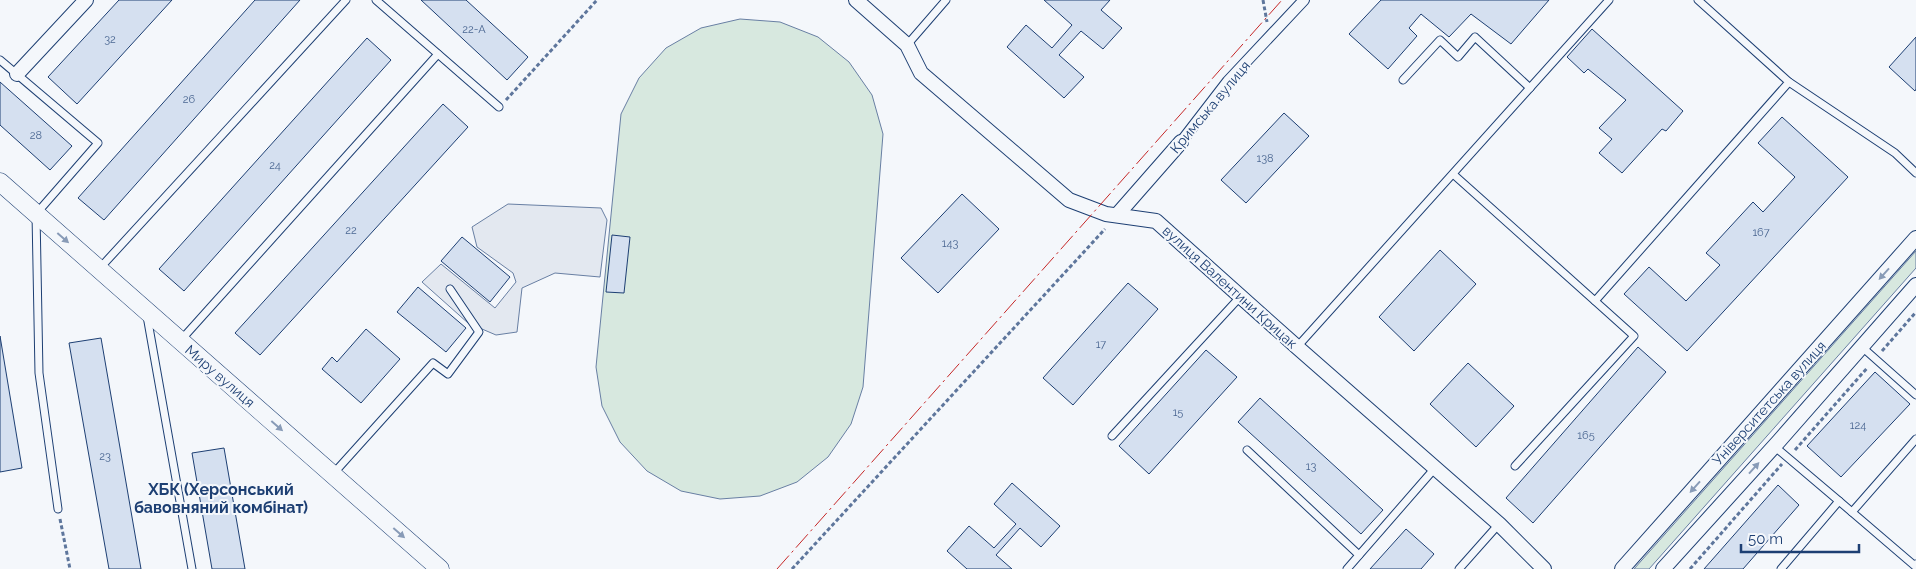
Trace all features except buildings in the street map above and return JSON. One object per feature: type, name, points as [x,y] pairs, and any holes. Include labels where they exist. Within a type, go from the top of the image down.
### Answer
[{"type":"street","points":[[17,74],[86,0]]},
{"type":"street","name":"вулиця Валентини Крицак","points":[[856,0],[907,44],[921,73],[1069,200],[1106,214],[1156,221],[1499,524],[1544,569]]},
{"type":"street","name":"Кримська вулиця","points":[[1118,215],[1180,142],[1228,81],[1304,0]]},
{"type":"street","name":"Миру вулиця","points":[[0,182],[440,569]]},
{"type":"street","name":"Університетська вулиця","points":[[1622,569],[1916,238]]},
{"type":"street","points":[[1663,569],[1916,285]]},
{"type":"lane","points":[[99,269],[346,0]]},
{"type":"lane","points":[[376,0],[499,107]]},
{"type":"lane","points":[[907,44],[946,0]]},
{"type":"lane","points":[[1698,0],[1789,82],[1895,153],[1916,173]]},
{"type":"lane","points":[[1297,347],[1606,1]]},
{"type":"lane","points":[[1403,80],[1440,40],[1458,57],[1475,38],[1530,88]]},
{"type":"lane","points":[[180,340],[438,54]]},
{"type":"lane","points":[[0,60],[98,143],[36,214],[38,373],[58,509]]},
{"type":"lane","points":[[1595,301],[1789,82]]},
{"type":"lane","points":[[1453,174],[1634,336],[1515,466]]},
{"type":"lane","points":[[332,474],[433,363],[448,374],[479,332],[450,289]]},
{"type":"lane","points":[[1112,436],[1240,297]]},
{"type":"lane","points":[[146,311],[192,569]]},
{"type":"lane","points":[[1862,347],[1916,395]]},
{"type":"lane","points":[[1852,512],[1916,439]]},
{"type":"lane","points":[[1774,446],[1915,566],[1916,564]]},
{"type":"lane","points":[[1247,450],[1360,555]]},
{"type":"lane","points":[[1347,569],[1436,468]]},
{"type":"lane","points":[[1781,569],[1839,501]]},
{"type":"lane","points":[[1459,569],[1499,524]]},
{"type":"path","points":[[499,107],[597,0]]},
{"type":"path","points":[[1263,0],[1269,38]]},
{"type":"path","points":[[792,569],[1118,215]]},
{"type":"path","points":[[1690,569],[1916,312]]},
{"type":"path","points":[[58,509],[70,569]]},
{"type":"shaded area","points":[[740,19],[780,22],[818,37],[849,62],[872,95],[883,134],[863,387],[851,424],[828,457],[797,482],[760,496],[720,499],[681,491],[647,471],[620,442],[602,406],[596,367],[621,114],[639,78],[666,48],[701,28]]},
{"type":"shaded area","points":[[508,204],[601,208],[607,220],[600,277],[555,273],[522,288],[517,332],[496,335],[468,323],[422,282],[441,264],[495,308],[516,282],[513,273],[477,247],[472,227]]},
{"type":"shaded area","points":[[1916,251],[1916,268],[1649,569],[1634,569]]},
{"type":"power","points":[[777,569],[1282,0]]},
{"type":"district","name":"ХБК (Херсонський бавовняний комбінат)","points":[[221,498]]}]
